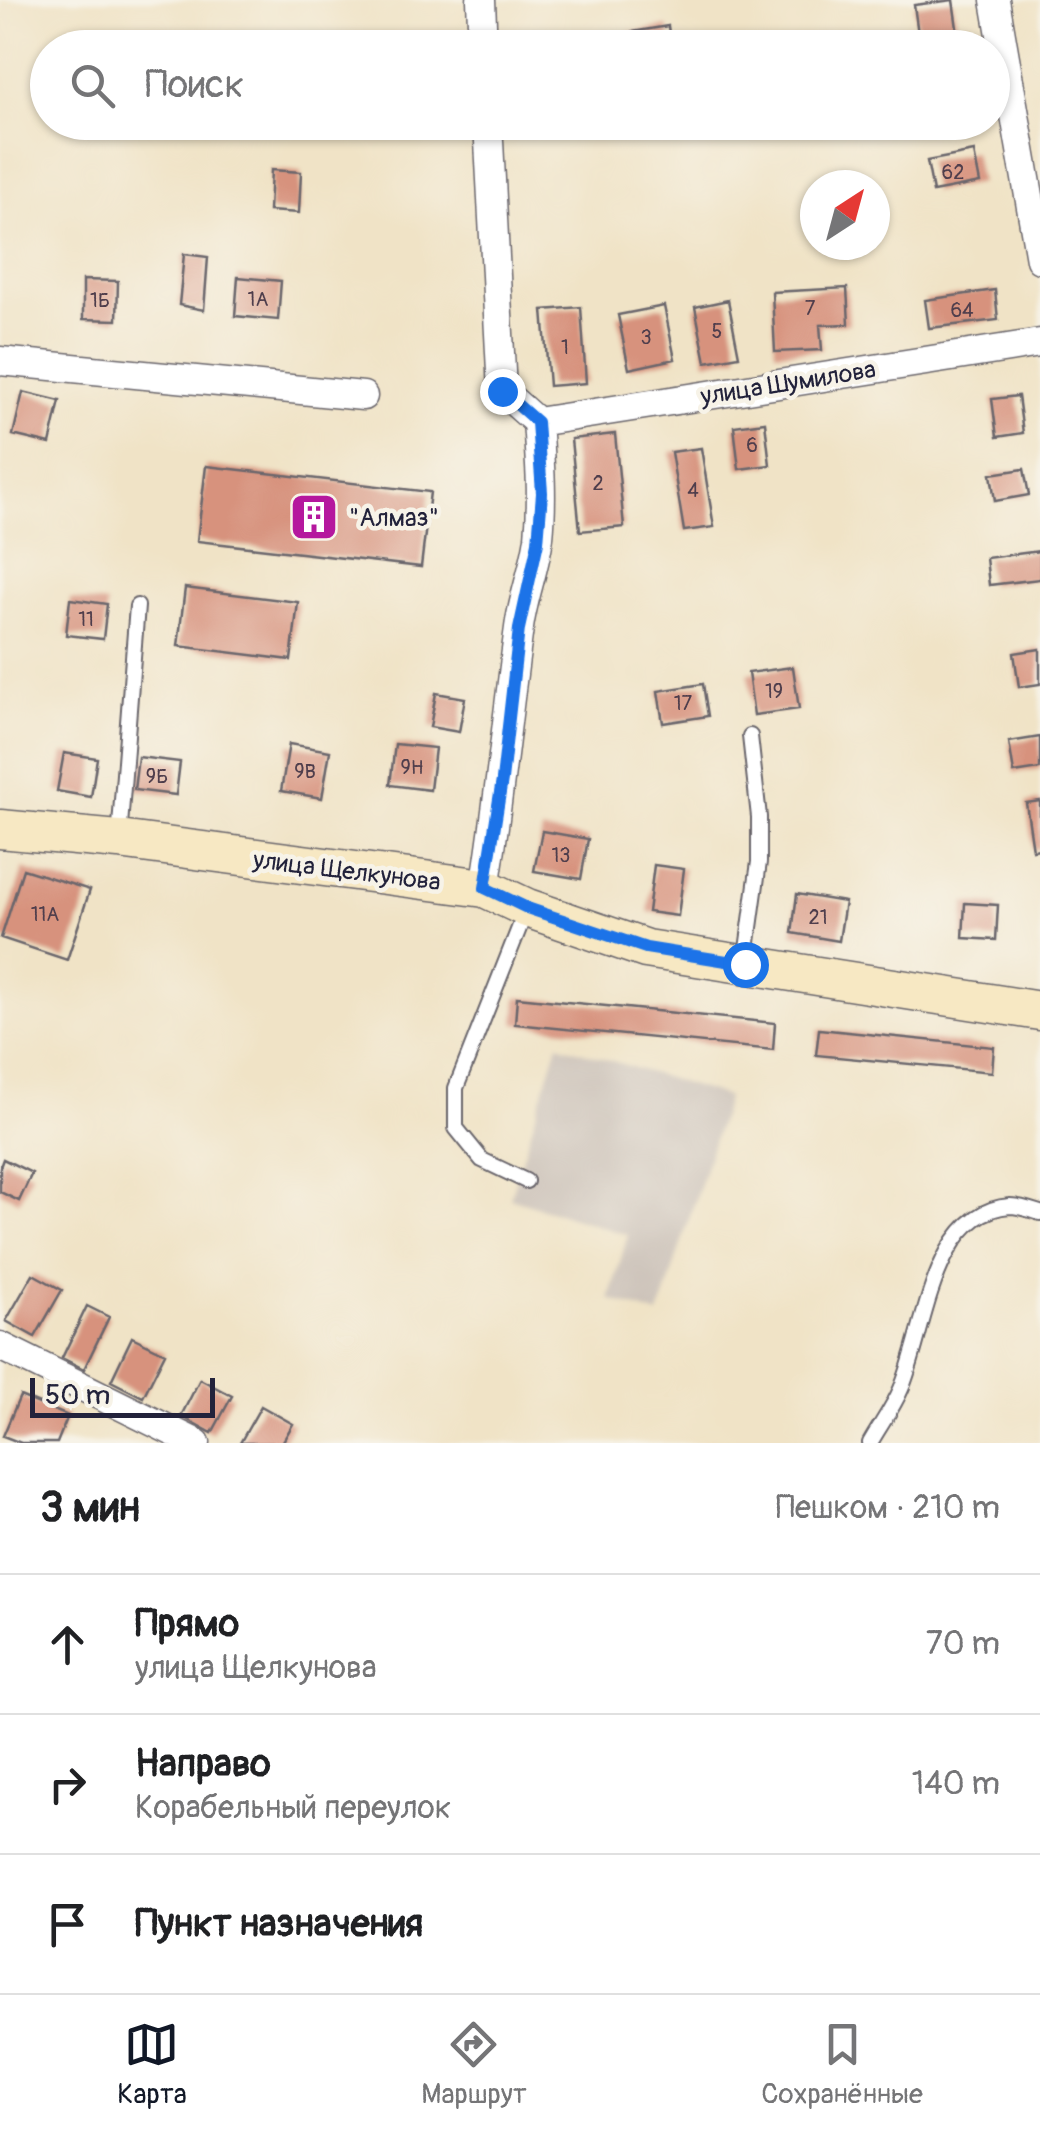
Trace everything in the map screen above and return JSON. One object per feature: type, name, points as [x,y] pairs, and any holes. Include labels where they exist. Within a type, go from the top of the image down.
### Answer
[{"type":"main road","name":"улица Щелкунова","points":[[0,829],[119,840],[485,888],[527,908],[646,948],[1040,1011]]},
{"type":"street","points":[[481,0],[483,30]]},
{"type":"street","points":[[995,0],[1000,30]]},
{"type":"street","points":[[1010,87],[1040,260]]},
{"type":"street","points":[[485,888],[519,629],[538,542],[542,493],[537,422],[502,391],[489,140]]},
{"type":"street","name":"улица Шумилова","points":[[537,422],[1040,343]]},
{"type":"street","points":[[0,361],[363,396]]},
{"type":"street","points":[[0,1346],[196,1443]]},
{"type":"lane","points":[[119,840],[138,606]]},
{"type":"lane","points":[[745,964],[759,862],[759,817],[750,736]]},
{"type":"lane","points":[[526,1181],[482,1160],[456,1128],[456,1088],[527,908]]},
{"type":"lane","points":[[870,1443],[902,1388],[924,1310],[950,1245],[967,1225],[992,1211],[1012,1206],[1040,1213]]},
{"type":"shaded area","points":[[558,1044],[727,1097],[659,1315],[609,1299],[628,1235],[510,1198]]},
{"type":"building","points":[[953,0],[957,30],[917,30],[914,5]]},
{"type":"building","points":[[974,152],[980,183],[933,192],[927,161]]},
{"type":"building","points":[[271,170],[301,172],[299,213],[269,211]]},
{"type":"building","points":[[184,254],[208,257],[204,310],[179,305]]},
{"type":"building","points":[[238,277],[281,281],[278,320],[235,316]]},
{"type":"building","points":[[83,280],[118,281],[117,320],[83,319]]},
{"type":"building","points":[[847,288],[849,324],[820,325],[822,350],[775,352],[772,292]]},
{"type":"building","points":[[995,290],[998,320],[929,328],[925,300]]},
{"type":"building","points":[[728,300],[739,356],[706,362],[695,307]]},
{"type":"building","points":[[664,306],[675,359],[629,369],[618,315]]},
{"type":"building","points":[[581,307],[586,383],[549,386],[543,310]]},
{"type":"building","points":[[23,392],[60,401],[50,444],[13,435]]},
{"type":"building","points":[[1018,396],[1023,433],[997,437],[992,399]]},
{"type":"building","points":[[765,422],[770,465],[739,469],[734,426]]},
{"type":"building","points":[[615,434],[624,527],[580,531],[571,439]]},
{"type":"building","points":[[701,448],[714,527],[684,531],[671,452]]},
{"type":"building","name":"\"Алмаз\"","points":[[206,466],[430,492],[421,567],[197,541]]},
{"type":"building","points":[[1024,469],[1029,495],[995,501],[991,474]]},
{"type":"building","points":[[1040,551],[1040,579],[989,585],[986,558]]},
{"type":"building","points":[[185,588],[298,602],[291,660],[178,646]]},
{"type":"building","points":[[70,599],[107,604],[103,639],[66,635]]},
{"type":"building","points":[[1040,649],[1040,684],[1019,687],[1014,653]]},
{"type":"building","points":[[793,667],[799,709],[754,715],[748,673]]},
{"type":"building","points":[[703,684],[708,716],[663,723],[658,691]]},
{"type":"building","points":[[436,693],[465,698],[459,732],[430,727]]},
{"type":"building","points":[[1040,737],[1040,769],[1014,773],[1009,742]]},
{"type":"building","points":[[289,744],[330,751],[322,798],[281,791]]},
{"type":"building","points":[[395,744],[435,748],[430,790],[390,785]]},
{"type":"building","points":[[64,753],[97,758],[91,797],[57,791]]},
{"type":"building","points":[[138,757],[180,762],[176,795],[134,790]]},
{"type":"building","points":[[1040,801],[1040,849],[1033,850],[1026,803]]},
{"type":"building","points":[[542,831],[588,839],[581,879],[534,871]]},
{"type":"building","points":[[654,865],[684,869],[678,916],[648,912]]},
{"type":"building","points":[[23,869],[90,890],[67,960],[1,938]]},
{"type":"building","points":[[797,894],[845,902],[839,941],[792,933]]},
{"type":"building","points":[[965,903],[998,905],[996,940],[963,938]]},
{"type":"building","points":[[517,997],[775,1023],[773,1050],[515,1024]]},
{"type":"building","points":[[819,1029],[994,1047],[992,1072],[816,1055]]},
{"type":"building","points":[[3,1159],[32,1173],[19,1201],[0,1192]]},
{"type":"building","points":[[33,1274],[62,1290],[35,1337],[6,1321]]},
{"type":"building","points":[[87,1306],[109,1317],[84,1369],[62,1358]]},
{"type":"building","points":[[132,1337],[165,1353],[143,1397],[111,1381]]},
{"type":"building","points":[[200,1379],[232,1396],[212,1433],[181,1416]]},
{"type":"building","points":[[20,1396],[68,1416],[57,1443],[21,1443],[3,1436]]},
{"type":"building","points":[[261,1406],[293,1424],[282,1443],[240,1443]]},
{"type":"place","name":"\"Алмаз\"","points":[[314,517]]},
{"type":"route","points":[[502,391],[537,422],[542,493],[538,542],[519,629],[485,888],[527,908],[646,948],[745,964]]}]
